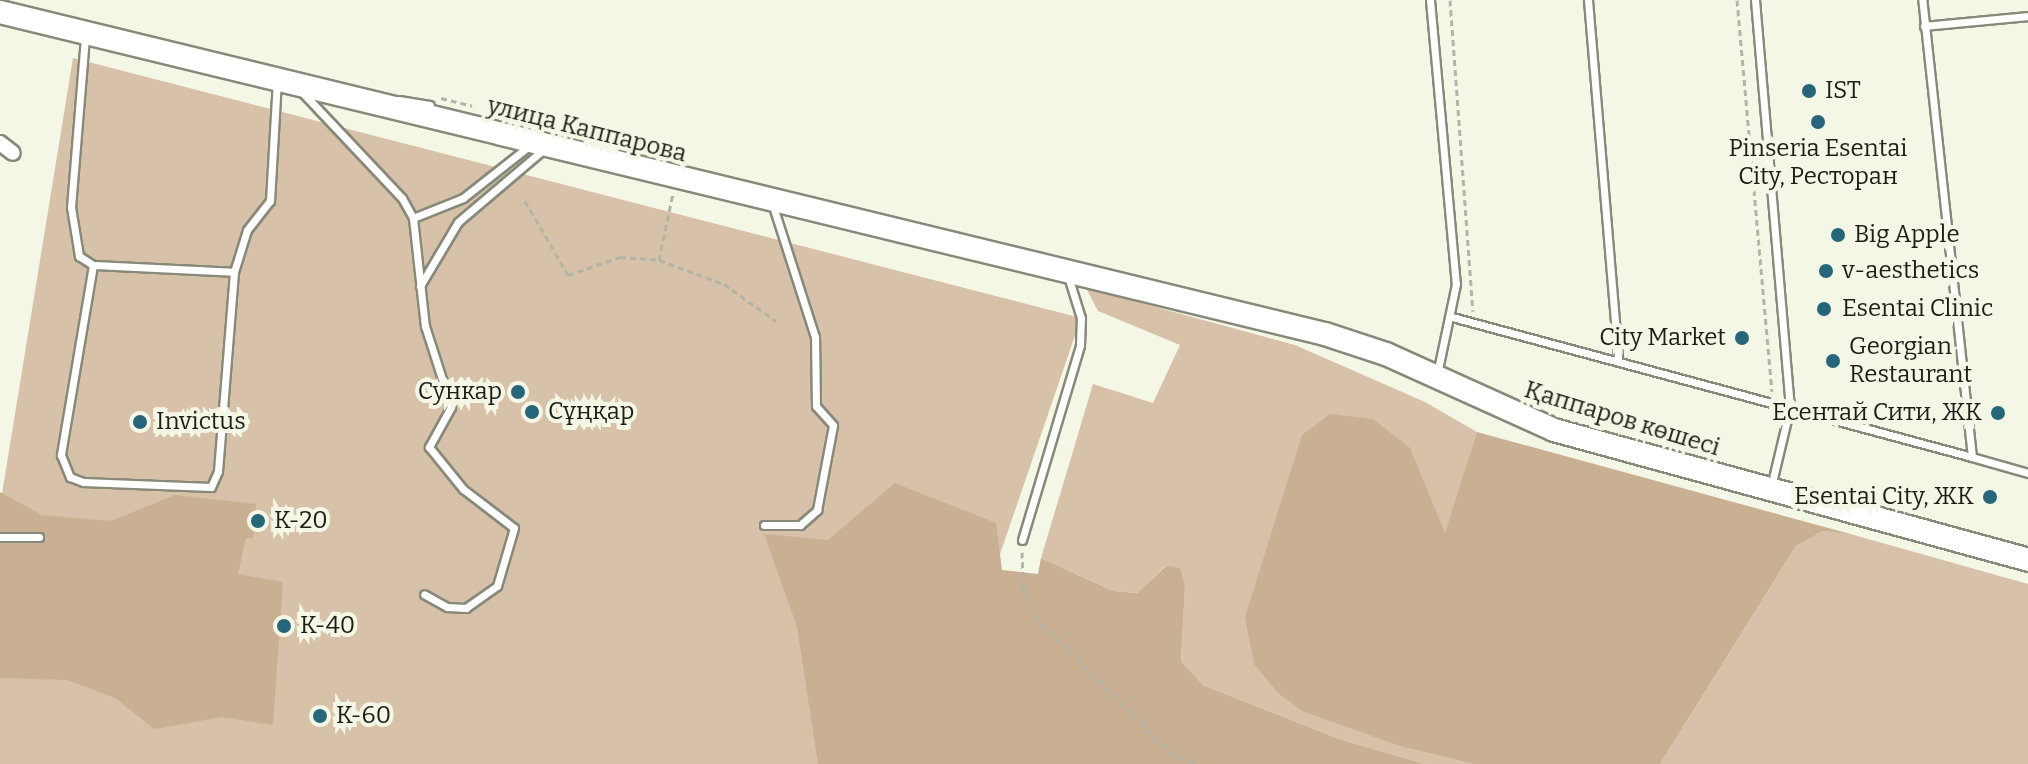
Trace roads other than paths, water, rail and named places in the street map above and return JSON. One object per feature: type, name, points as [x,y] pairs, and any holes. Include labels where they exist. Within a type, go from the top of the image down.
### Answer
[{"type":"street","name":"улица Каппарова","points":[[0,12],[538,146],[1162,293]]},
{"type":"street","points":[[0,143],[13,153]]},
{"type":"street","name":"Қаппаров көшесі","points":[[1162,293],[1325,334],[1554,430],[2028,560]]},
{"type":"lane","points":[[1430,0],[1456,284],[1452,317],[1436,378]]},
{"type":"lane","points":[[1588,0],[1618,361]]},
{"type":"lane","points":[[1755,0],[1790,407],[1771,489]]},
{"type":"lane","points":[[1922,0],[1972,457]]},
{"type":"lane","points":[[1924,26],[2028,16]]},
{"type":"lane","points":[[85,34],[71,207],[79,256],[93,265],[234,272]]},
{"type":"lane","points":[[93,265],[61,455],[70,477],[83,482],[191,489],[211,487],[218,471],[234,272],[247,230],[270,201],[288,82]]},
{"type":"lane","points":[[288,82],[402,198],[413,218],[419,288],[432,355],[451,407],[429,447],[463,489],[514,528],[497,586],[466,608],[447,607],[424,594]]},
{"type":"lane","points":[[413,218],[463,198],[538,146]]},
{"type":"lane","points":[[419,288],[458,222],[538,146]]},
{"type":"lane","points":[[764,525],[800,525],[817,510],[833,425],[816,406],[815,337],[771,201]]},
{"type":"lane","points":[[1022,540],[1080,345],[1081,318],[1067,273]]},
{"type":"lane","points":[[1452,317],[2028,473]]},
{"type":"lane","points":[[0,537],[39,537]]},
{"type":"place","name":"IST","points":[[1809,91]]},
{"type":"place","name":"Pinseria Esentai City, Ресторан","points":[[1818,122]]},
{"type":"place","name":"Big Apple","points":[[1838,235]]},
{"type":"place","name":"v-aesthetics","points":[[1826,271]]},
{"type":"place","name":"Esentai Clinic","points":[[1824,309]]},
{"type":"place","name":"City Market","points":[[1742,338]]},
{"type":"place","name":"Georgian Restaurant","points":[[1833,361]]},
{"type":"place","name":"Сункар","points":[[518,392]]},
{"type":"place","name":"Сұңқар","points":[[532,412]]},
{"type":"place","name":"Есентай Сити, ЖК","points":[[1998,413]]},
{"type":"place","name":"Invictus","points":[[140,422]]},
{"type":"place","name":"Esentai City, ЖК","points":[[1990,497]]},
{"type":"place","name":"K-20","points":[[258,521]]},
{"type":"place","name":"K-40","points":[[284,626]]},
{"type":"place","name":"K-60","points":[[320,716]]}]
